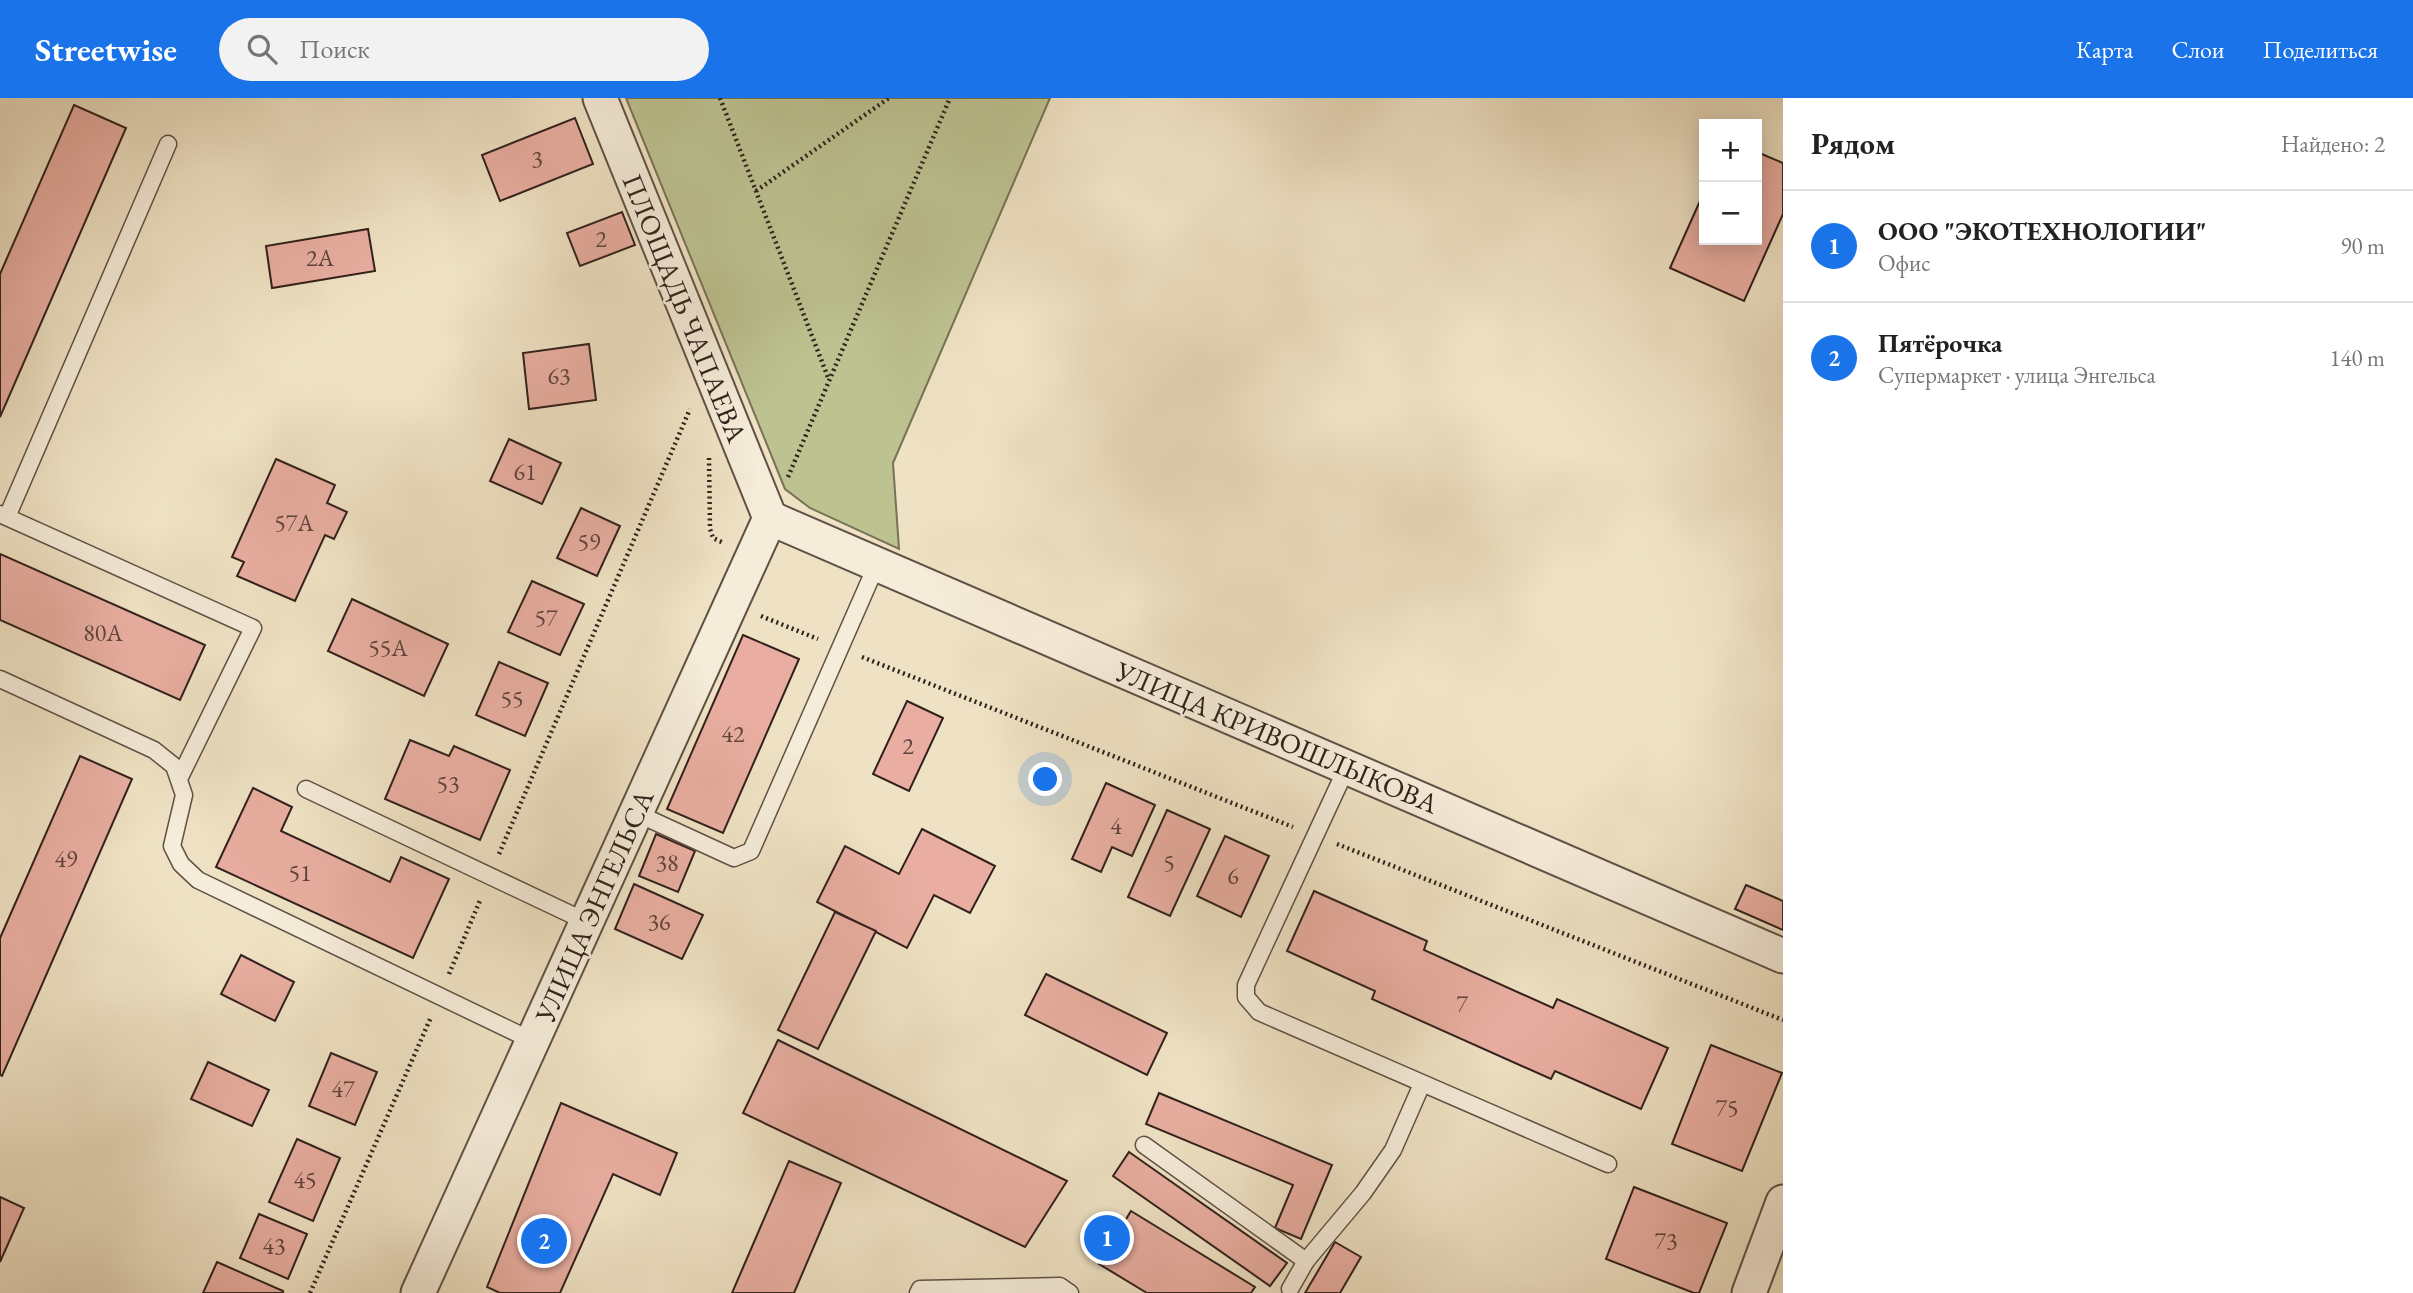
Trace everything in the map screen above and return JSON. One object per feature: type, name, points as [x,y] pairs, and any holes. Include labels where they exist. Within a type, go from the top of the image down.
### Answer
[{"type":"street","name":"ПЛОЩАДЬ ЧАПАЕВА","points":[[600,98],[771,518]]},
{"type":"street","name":"УЛИЦА КРИВОШЛЫКОВА","points":[[771,518],[1783,956]]},
{"type":"street","name":"УЛИЦА ЭНГЕЛЬСА","points":[[419,1292],[771,518]]},
{"type":"street","points":[[1749,1293],[1783,1202]]},
{"type":"lane","points":[[168,144],[4,516],[253,628],[179,779]]},
{"type":"lane","points":[[636,813],[734,858],[751,851],[877,564]]},
{"type":"lane","points":[[0,679],[154,750],[174,766],[184,795],[172,846],[181,864],[198,880],[533,1041]]},
{"type":"lane","points":[[1346,767],[1246,985],[1247,998],[1259,1012],[1608,1164]]},
{"type":"lane","points":[[306,789],[587,922]]},
{"type":"lane","points":[[1290,1289],[1306,1261],[1363,1193],[1393,1150],[1422,1084]]},
{"type":"lane","points":[[1144,1145],[1306,1261]]},
{"type":"lane","points":[[918,1293],[920,1289],[1060,1286],[1070,1293]]},
{"type":"path","points":[[720,98],[829,380]]},
{"type":"path","points":[[756,191],[889,98]]},
{"type":"path","points":[[771,518],[950,98]]},
{"type":"path","points":[[310,1293],[695,398]]},
{"type":"path","points":[[756,613],[1783,1020]]},
{"type":"green space","points":[[626,98],[1050,98],[893,463],[899,549],[810,508],[785,489]]},
{"type":"building","points":[[74,105],[126,128],[0,417],[0,274]]},
{"type":"building","points":[[575,118],[593,164],[500,201],[482,155]]},
{"type":"building","points":[[1762,154],[1783,163],[1783,214],[1744,301],[1670,268],[1699,203],[1699,245],[1762,245]]},
{"type":"building","points":[[622,212],[635,245],[580,266],[567,233]]},
{"type":"building","points":[[368,229],[375,271],[272,288],[266,246]]},
{"type":"building","points":[[589,344],[596,400],[529,409],[523,353]]},
{"type":"building","points":[[509,439],[561,463],[542,504],[490,481]]},
{"type":"building","points":[[276,459],[335,485],[327,503],[347,512],[334,539],[325,535],[295,601],[237,576],[244,562],[232,557]]},
{"type":"building","points":[[581,508],[620,526],[597,576],[557,558]]},
{"type":"building","points":[[0,554],[205,645],[180,700],[0,620]]},
{"type":"building","points":[[532,581],[584,604],[560,655],[508,632]]},
{"type":"building","points":[[352,599],[448,644],[424,696],[328,651]]},
{"type":"building","points":[[743,635],[799,659],[723,833],[667,809]]},
{"type":"building","points":[[499,662],[548,683],[525,736],[476,715]]},
{"type":"building","points":[[907,701],[943,718],[909,791],[873,774]]},
{"type":"building","points":[[410,740],[449,756],[454,746],[510,770],[480,840],[385,799]]},
{"type":"building","points":[[80,756],[132,779],[2,1076],[0,938]]},
{"type":"building","points":[[1106,783],[1155,805],[1132,856],[1112,847],[1101,872],[1072,859]]},
{"type":"building","points":[[253,788],[292,807],[281,831],[390,882],[401,857],[449,879],[413,958],[216,867]]},
{"type":"building","points":[[1167,810],[1210,829],[1170,916],[1128,897]]},
{"type":"building","points":[[922,829],[995,866],[970,913],[934,895],[907,948],[817,902],[845,846],[899,874]]},
{"type":"building","points":[[656,834],[695,851],[678,892],[639,876]]},
{"type":"building","points":[[1225,836],[1269,856],[1241,917],[1197,896]]},
{"type":"building","points":[[634,884],[703,915],[682,959],[615,929]]},
{"type":"building","points":[[1746,885],[1783,901],[1783,930],[1735,909]]},
{"type":"building","points":[[1314,891],[1427,941],[1424,950],[1553,1008],[1557,999],[1668,1048],[1641,1109],[1555,1071],[1551,1079],[1372,999],[1375,991],[1287,951]]},
{"type":"building","points":[[835,912],[876,931],[818,1049],[778,1030]]},
{"type":"building","points":[[241,955],[294,982],[275,1021],[221,994]]},
{"type":"building","points":[[1046,974],[1167,1033],[1147,1075],[1025,1015]]},
{"type":"building","points":[[778,1040],[1067,1181],[1025,1247],[743,1113]]},
{"type":"building","points":[[1711,1045],[1782,1073],[1742,1171],[1672,1144]]},
{"type":"building","points":[[331,1053],[377,1072],[355,1125],[309,1106]]},
{"type":"building","points":[[208,1062],[269,1090],[252,1126],[191,1099]]},
{"type":"building","points":[[1159,1093],[1332,1165],[1301,1239],[1275,1228],[1293,1185],[1146,1124]]},
{"type":"building","points":[[561,1103],[677,1153],[660,1195],[613,1174],[560,1293],[500,1293],[487,1287]]},
{"type":"building","points":[[297,1139],[340,1158],[313,1221],[269,1202]]},
{"type":"building","points":[[1129,1152],[1287,1263],[1270,1286],[1113,1176]]},
{"type":"building","points":[[789,1161],[841,1183],[794,1293],[732,1293]]},
{"type":"building","points":[[1634,1187],[1727,1223],[1699,1293],[1606,1259]]},
{"type":"building","points":[[0,1197],[24,1208],[0,1262]]},
{"type":"building","points":[[1131,1211],[1255,1287],[1251,1293],[1147,1293],[1099,1264]]},
{"type":"building","points":[[259,1214],[307,1234],[288,1279],[240,1258]]},
{"type":"building","points":[[1335,1242],[1361,1257],[1340,1293],[1305,1293]]},
{"type":"building","points":[[217,1262],[283,1291],[283,1293],[203,1293]]},
{"type":"place","name":"ООО \"ЭКОТЕХНОЛОГИИ\"","points":[[1107,1238]]},
{"type":"place","name":"Пятёрочка","points":[[544,1241]]}]
